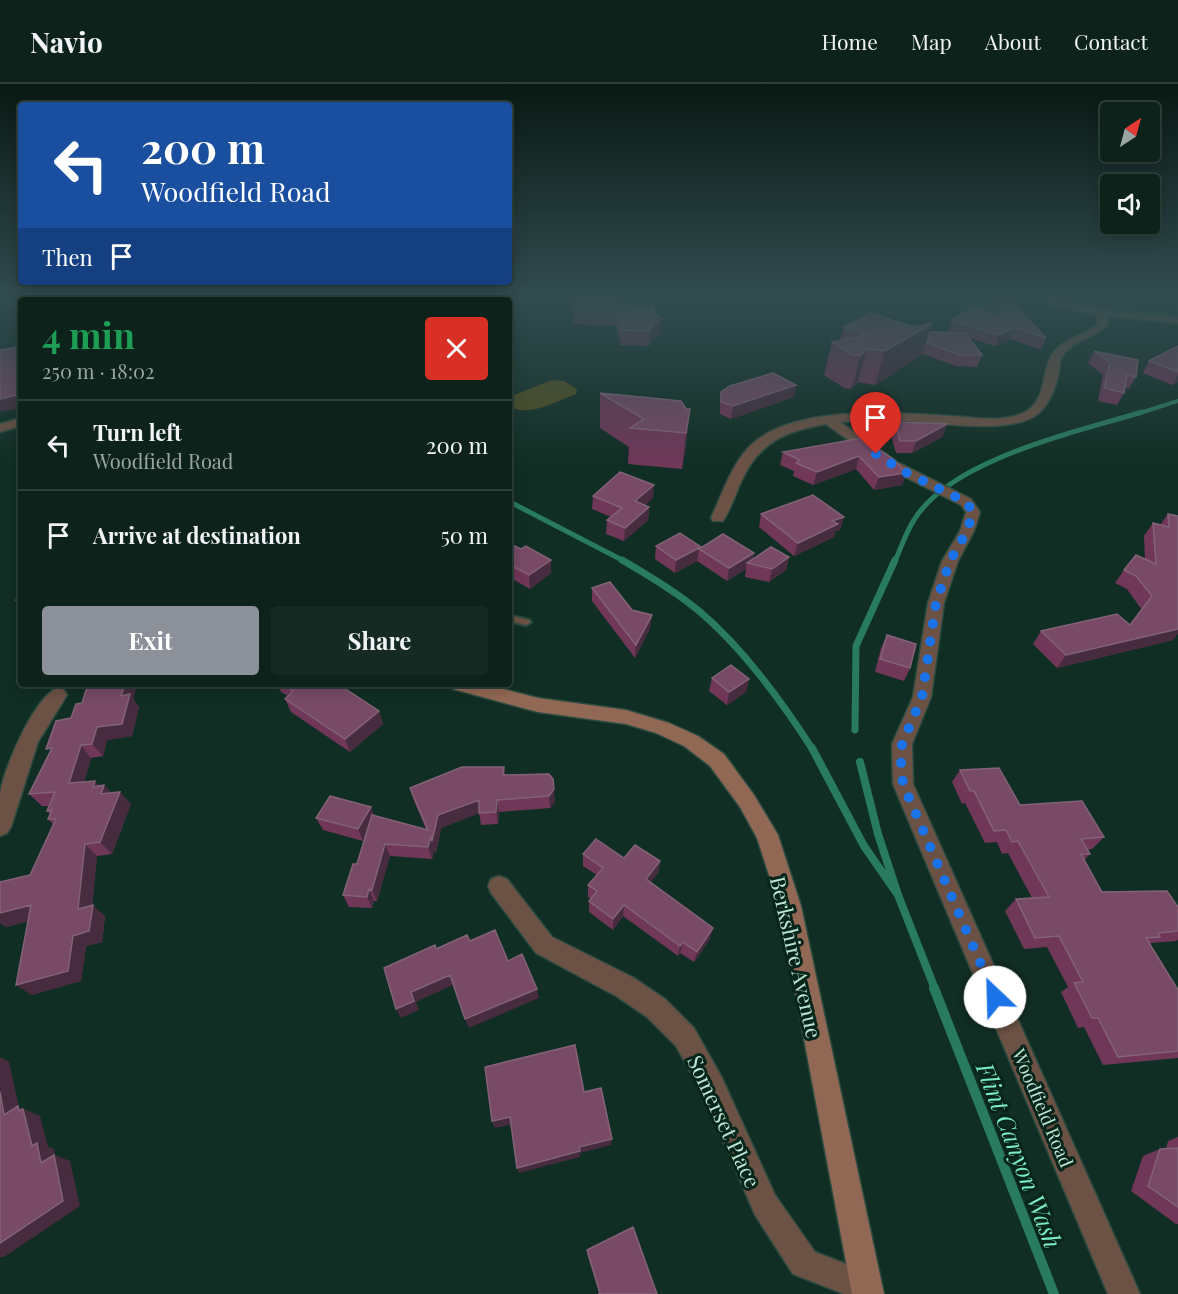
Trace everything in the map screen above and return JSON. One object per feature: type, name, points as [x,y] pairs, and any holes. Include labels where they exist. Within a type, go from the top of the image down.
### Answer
[{"type":"street","points":[[718,518],[746,460],[754,449],[790,427],[826,418],[862,417],[1012,421],[1031,414],[1040,407],[1058,353]]},
{"type":"street","name":"Woodfield Road","points":[[826,418],[892,465],[966,502],[973,512],[973,517],[950,561],[936,603],[922,697],[902,744],[903,784],[1124,1294]]},
{"type":"street","points":[[0,428],[18,423]]},
{"type":"street","name":"Berkshire Avenue","points":[[470,687],[538,705],[626,717],[662,728],[691,741],[717,760],[747,801],[767,835],[790,906],[867,1290]]},
{"type":"street","points":[[0,827],[25,745],[40,716],[58,695]]},
{"type":"street","name":"Somerset Place","points":[[499,886],[544,945],[625,987],[656,1008],[685,1037],[713,1088],[765,1205],[804,1263],[867,1290]]},
{"type":"lane","points":[[512,619],[526,622]]},
{"type":"shaded area","points":[[552,380],[564,381],[577,389],[576,394],[551,404],[525,410],[512,407],[512,396]]},
{"type":"building","points":[[0,353],[18,353],[18,395],[0,399]]},
{"type":"building","points":[[956,353],[982,355],[960,355]]},
{"type":"building","points":[[1097,353],[1138,360],[1136,377],[1127,375],[1124,393],[1104,388],[1110,363]]},
{"type":"building","points":[[1164,353],[1178,353],[1178,372],[1149,361]]},
{"type":"building","points":[[773,373],[796,385],[733,406],[721,402],[721,392],[730,386]]},
{"type":"building","points":[[600,393],[681,401],[686,409],[690,409],[686,433],[630,428],[644,419]]},
{"type":"building","points":[[895,422],[947,424],[916,441],[900,441]]},
{"type":"building","points":[[862,438],[893,459],[906,473],[879,477],[859,456],[817,472],[796,463],[800,460],[783,452]]},
{"type":"building","points":[[620,472],[654,485],[635,501],[649,507],[625,528],[607,520],[622,508],[593,496]]},
{"type":"building","points":[[813,495],[844,517],[832,521],[838,524],[798,543],[761,514]]},
{"type":"building","points":[[1168,514],[1178,516],[1178,629],[1066,655],[1041,631],[1117,614],[1130,625],[1152,596],[1136,576],[1124,570],[1136,555],[1156,564],[1153,523],[1169,527]]},
{"type":"building","points":[[680,533],[701,547],[676,560],[656,546]]},
{"type":"building","points":[[723,534],[754,553],[729,568],[699,549]]},
{"type":"building","points":[[512,545],[521,549],[526,546],[551,560],[529,575],[512,566]]},
{"type":"building","points":[[771,547],[789,557],[772,569],[747,563]]},
{"type":"building","points":[[610,582],[632,610],[652,615],[636,645],[592,588]]},
{"type":"building","points":[[887,635],[916,644],[910,668],[880,659]]},
{"type":"building","points":[[731,665],[749,679],[729,692],[712,678]]},
{"type":"building","points":[[87,687],[124,687],[121,696],[130,694],[122,724],[97,727],[92,744],[81,745],[69,783],[95,781],[93,787],[104,785],[101,794],[120,792],[100,842],[85,844],[78,909],[93,905],[89,931],[73,936],[68,971],[16,985],[31,905],[0,913],[0,882],[30,875],[56,819],[48,819],[52,810],[47,811],[55,792],[29,794],[52,748],[46,749],[56,721],[71,718],[76,704],[82,703]]},
{"type":"building","points":[[287,687],[343,687],[379,711],[345,739],[285,699],[293,691]]},
{"type":"building","points":[[462,767],[504,767],[503,775],[549,774],[553,779],[554,789],[549,796],[497,800],[496,812],[479,813],[479,800],[438,815],[432,841],[431,837],[428,847],[385,844],[372,890],[369,889],[367,897],[343,895],[353,864],[357,864],[372,815],[428,830],[410,788]]},
{"type":"building","points":[[999,768],[1020,805],[1082,801],[1104,837],[1081,839],[1090,854],[1081,854],[1102,892],[1167,891],[1178,907],[1178,931],[1158,933],[1160,937],[1146,938],[1178,990],[1178,1051],[1118,1057],[1098,1018],[1092,1018],[1074,983],[1083,982],[1059,936],[1035,938],[1016,899],[1049,897],[1018,841],[1012,842],[1006,830],[994,831],[974,791],[970,791],[960,770]]},
{"type":"building","points":[[330,796],[371,807],[358,829],[316,818]]},
{"type":"building","points":[[596,839],[624,858],[635,845],[660,861],[646,879],[713,928],[697,952],[683,942],[680,946],[624,905],[613,919],[589,901],[597,891],[588,885],[603,868],[583,854]]},
{"type":"building","points":[[495,930],[508,961],[522,954],[537,989],[465,1019],[450,975],[411,992],[414,1001],[396,1009],[384,968],[435,945],[436,949],[467,935],[470,941]]},
{"type":"building","points":[[575,1045],[584,1092],[601,1088],[612,1139],[579,1147],[580,1151],[517,1168],[510,1117],[492,1121],[485,1067]]},
{"type":"building","points":[[0,1092],[4,1115],[18,1106],[19,1111],[23,1109],[32,1146],[37,1143],[41,1163],[54,1155],[63,1201],[0,1243]]},
{"type":"building","points":[[1178,1148],[1178,1207],[1148,1186],[1160,1149]]},
{"type":"building","points":[[633,1227],[657,1294],[598,1294],[600,1293],[587,1250]]},
{"type":"waterway","points":[[1137,414],[1178,401]]},
{"type":"waterway","points":[[895,561],[914,520],[932,499],[956,480],[985,464],[1018,451],[1142,412]]},
{"type":"waterway","points":[[512,503],[624,561]]},
{"type":"waterway","points":[[622,560],[680,597],[716,626],[761,676],[813,750]]},
{"type":"waterway","points":[[855,730],[856,646],[895,560]]},
{"type":"waterway","points":[[812,748],[864,846],[898,895]]},
{"type":"waterway","points":[[860,762],[878,834],[898,895]]},
{"type":"waterway","name":"Flint Canyon Wash","points":[[898,895],[935,989]]},
{"type":"waterway","name":"Flint Canyon Wash","points":[[934,988],[1054,1294]]},
{"type":"route","points":[[876,454],[905,472],[959,497],[970,506],[973,512],[967,531],[950,561],[936,603],[922,697],[902,744],[901,765],[903,784],[995,997]]}]
